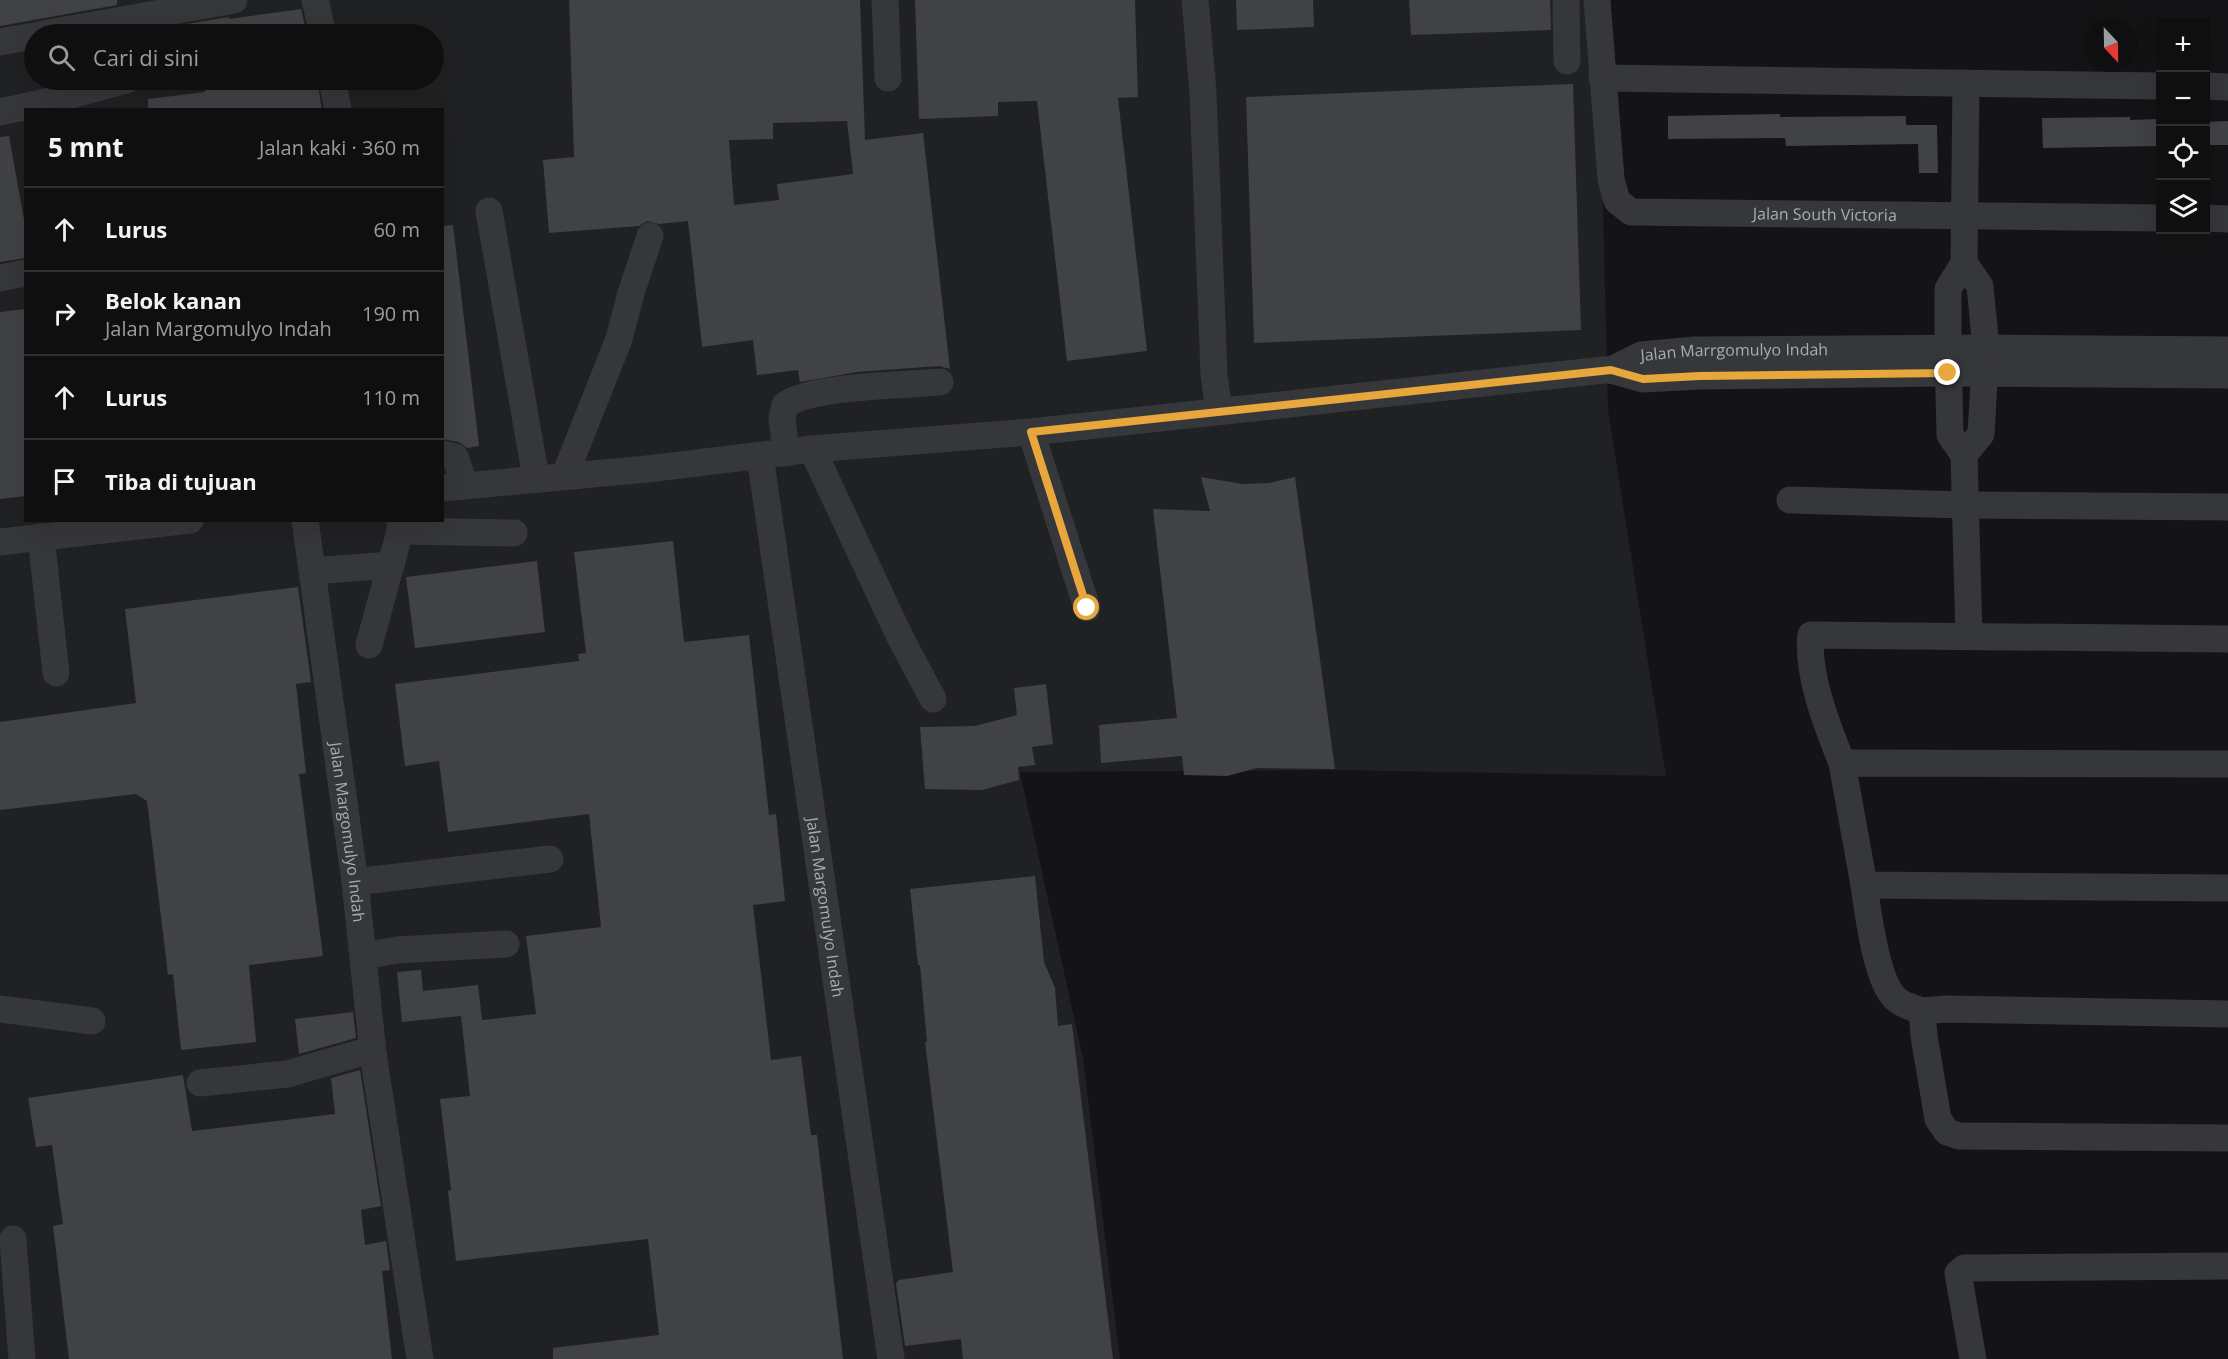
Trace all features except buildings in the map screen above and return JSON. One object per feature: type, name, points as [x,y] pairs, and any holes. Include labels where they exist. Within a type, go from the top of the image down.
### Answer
[{"type":"street","points":[[176,23],[234,0]]},
{"type":"street","points":[[315,0],[321,24]]},
{"type":"street","points":[[885,0],[888,78]]},
{"type":"street","points":[[452,487],[647,469],[786,453],[1031,432],[1219,411],[1214,374],[1203,92],[1195,0]]},
{"type":"street","points":[[1566,0],[1567,61]]},
{"type":"street","name":"Jalan South Victoria","points":[[1598,0],[1611,179],[1617,201],[1631,212],[2156,218]]},
{"type":"street","points":[[0,42],[24,38]]},
{"type":"street","points":[[1602,78],[2156,86]]},
{"type":"street","points":[[1966,82],[1964,263],[1948,289],[1948,361],[1950,435],[1964,455],[1969,636]]},
{"type":"street","points":[[2210,86],[2228,87]]},
{"type":"street","points":[[42,106],[94,90]]},
{"type":"street","points":[[334,90],[338,108]]},
{"type":"street","points":[[0,112],[24,109]]},
{"type":"street","points":[[489,212],[536,478]]},
{"type":"street","points":[[2210,218],[2228,219]]},
{"type":"street","points":[[565,475],[619,339],[631,292],[650,236]]},
{"type":"street","points":[[1964,263],[1980,286],[1985,361],[1981,434],[1964,455]]},
{"type":"street","points":[[0,278],[24,273]]},
{"type":"street","name":"Jalan Marrgomulyo Indah","points":[[1219,411],[1611,370],[1641,356],[1695,350],[1948,361],[2228,350]]},
{"type":"street","name":"Jalan Marrgomulyo Indah","points":[[1985,361],[2228,375]]},
{"type":"street","name":"Jalan Margomulyo Indah","points":[[891,1359],[782,418],[785,405],[793,399],[815,393],[940,382]]},
{"type":"street","points":[[1031,432],[1087,608]]},
{"type":"street","points":[[786,453],[900,637],[933,699]]},
{"type":"street","points":[[444,454],[455,457],[460,471],[452,487]]},
{"type":"street","points":[[1790,500],[1965,505],[2228,507]]},
{"type":"street","points":[[0,542],[116,525],[160,522]]},
{"type":"street","name":"Jalan Margomulyo Indah","points":[[305,522],[355,882],[373,1053],[420,1359]]},
{"type":"street","points":[[369,645],[400,526],[514,533]]},
{"type":"street","points":[[41,537],[56,673]]},
{"type":"street","points":[[312,571],[390,565]]},
{"type":"street","points":[[2228,639],[1811,635],[1809,652],[1826,725],[1842,763],[1873,937],[1883,980],[1896,1000],[1922,1011],[1946,1009],[2228,1014]]},
{"type":"street","points":[[1842,763],[2228,764]]},
{"type":"street","points":[[355,882],[550,859]]},
{"type":"street","points":[[1864,885],[2228,888]]},
{"type":"street","points":[[364,956],[397,950],[506,944]]},
{"type":"street","points":[[0,1009],[92,1021]]},
{"type":"street","points":[[1922,1011],[1938,1119],[1947,1132],[1959,1136],[2228,1138]]},
{"type":"street","points":[[200,1083],[287,1074],[360,1053],[373,1053]]},
{"type":"street","points":[[13,1239],[22,1359]]},
{"type":"street","points":[[1973,1359],[1958,1273],[1964,1268],[2228,1266]]},
{"type":"shaded area","points":[[0,0],[1598,0],[1608,410],[1666,776],[1340,770],[1020,772],[1083,1058],[1120,1359],[0,1359]]},
{"type":"route","points":[[1087,608],[1031,432],[1611,370],[1643,379],[1699,376],[1948,373]]}]
